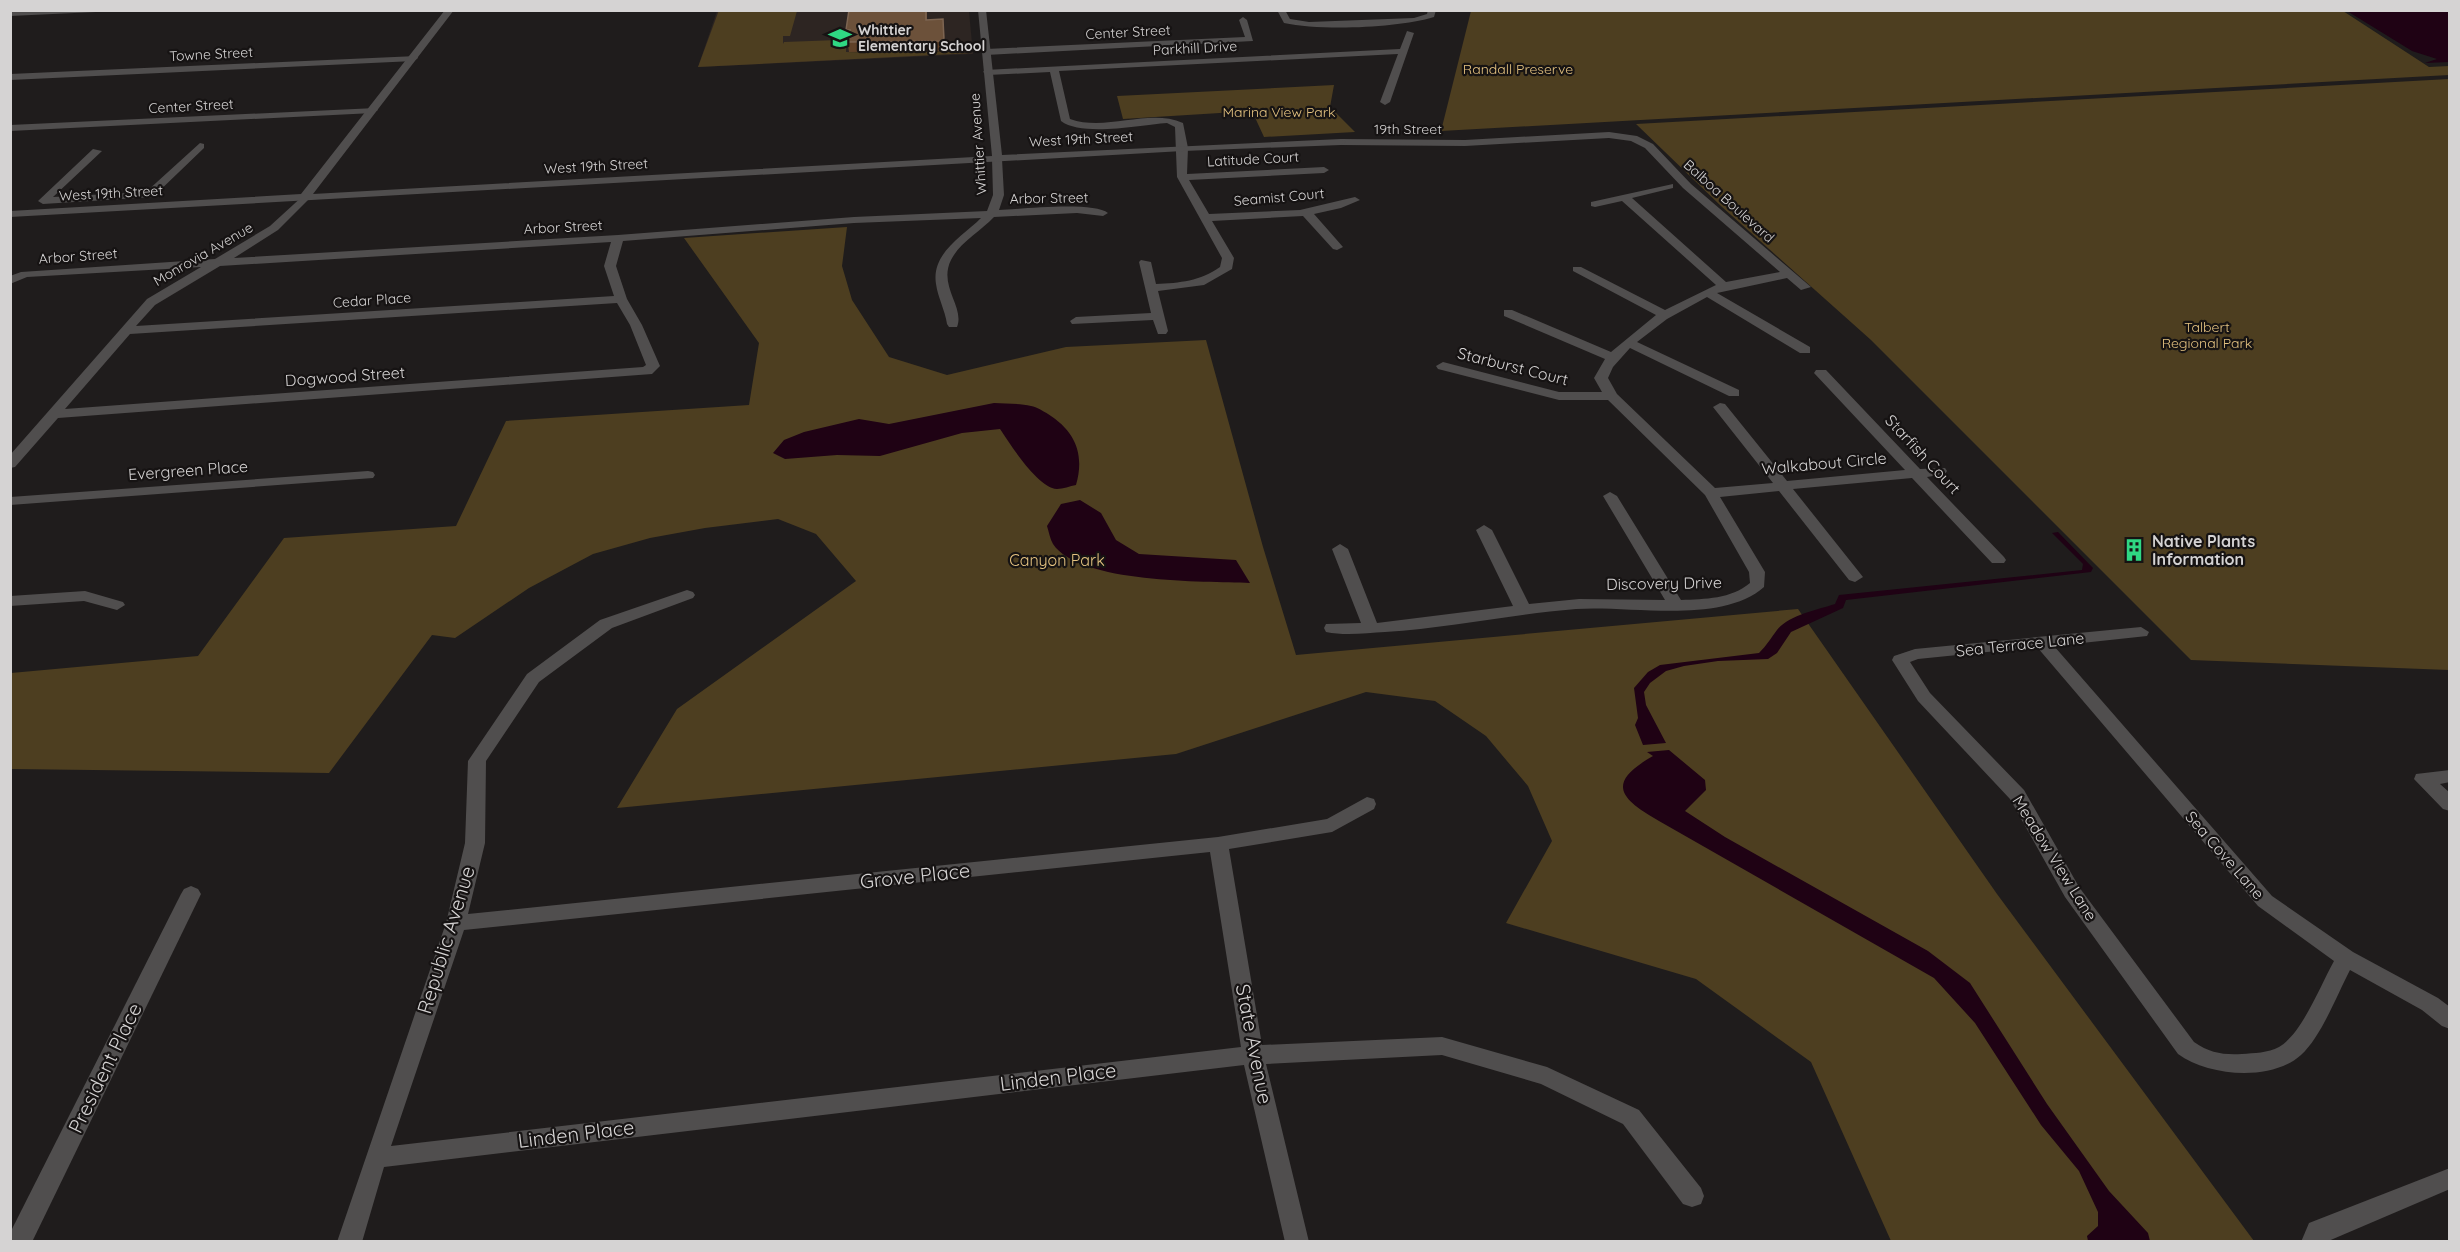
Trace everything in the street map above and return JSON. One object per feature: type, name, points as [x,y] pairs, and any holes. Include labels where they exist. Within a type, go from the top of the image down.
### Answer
[{"type":"street","points":[[10,14],[96,10]]},
{"type":"street","name":"Monrovia Avenue","points":[[10,464],[151,302],[274,228],[305,197],[450,10]]},
{"type":"street","name":"Whittier Avenue","points":[[953,324],[953,313],[941,281],[942,269],[953,250],[990,215],[999,195],[982,10]]},
{"type":"street","points":[[1281,10],[1287,21],[1295,24],[1425,18],[1431,15],[1432,10]]},
{"type":"street","points":[[1346,10],[1355,23]]},
{"type":"street","name":"Center Street","points":[[986,52],[1250,39],[1243,20]]},
{"type":"street","points":[[1385,102],[1410,33]]},
{"type":"street","name":"Parkhill Drive","points":[[988,72],[1404,51]]},
{"type":"street","points":[[1276,57],[1283,70]]},
{"type":"street","name":"Towne Street","points":[[10,77],[414,58]]},
{"type":"street","points":[[1169,63],[1173,76]]},
{"type":"street","points":[[1054,69],[1066,121],[1069,123],[1084,125],[1168,120],[1180,126],[1183,148],[1182,177],[1228,258],[1226,269],[1210,280],[1195,285],[1152,288]]},
{"type":"street","name":"Center Street","points":[[10,128],[373,110]]},
{"type":"street","name":"19th Street","points":[[1183,148],[1341,142],[1465,143],[1609,135],[1633,138]]},
{"type":"street","name":"Balboa Boulevard","points":[[1633,138],[1650,146],[1686,186],[1805,287]]},
{"type":"street","points":[[97,151],[43,201],[149,195],[200,146]]},
{"type":"street","name":"West 19th Street","points":[[10,214],[1183,148]]},
{"type":"street","name":"Latitude Court","points":[[1182,177],[1324,170]]},
{"type":"street","points":[[1595,204],[1669,186]]},
{"type":"street","points":[[1624,197],[1725,287]]},
{"type":"street","points":[[66,211],[78,199]]},
{"type":"street","name":"Seamist Court","points":[[1204,218],[1305,211],[1338,207],[1355,200]]},
{"type":"street","name":"Arbor Street","points":[[10,280],[25,274],[618,238],[854,220],[1077,210],[1103,213]]},
{"type":"street","points":[[1305,211],[1337,247]]},
{"type":"street","points":[[618,238],[610,266],[621,299]]},
{"type":"street","points":[[1145,262],[1161,331]]},
{"type":"street","points":[[1577,269],[1665,315]]},
{"type":"street","points":[[1611,396],[1601,378],[1611,357],[1665,315],[1707,292],[1788,274]]},
{"type":"street","points":[[1707,292],[1805,350]]},
{"type":"street","name":"Cedar Place","points":[[124,331],[621,299]]},
{"type":"street","name":"Dogwood Street","points":[[54,414],[647,371],[652,366],[636,325],[621,299]]},
{"type":"street","points":[[1508,313],[1611,357]]},
{"type":"street","points":[[1076,321],[1159,316]]},
{"type":"street","points":[[1629,343],[1734,393]]},
{"type":"street","name":"Starburst Court","points":[[1443,366],[1559,396],[1578,399],[1611,396]]},
{"type":"street","name":"Starfish Court","points":[[1821,373],[1998,560]]},
{"type":"street","name":"Discovery Drive","points":[[1332,628],[1372,630],[1523,609],[1601,603],[1675,603],[1737,599],[1752,593],[1758,584],[1757,572],[1712,493],[1611,396]]},
{"type":"street","points":[[1720,407],[1855,577]]},
{"type":"street","name":"Walkabout Circle","points":[[1712,493],[1940,471]]},
{"type":"street","name":"Evergreen Place","points":[[10,501],[368,475]]},
{"type":"street","points":[[1610,496],[1675,603]]},
{"type":"street","points":[[1484,530],[1523,609]]},
{"type":"street","points":[[1340,549],[1372,630]]},
{"type":"street","name":"Republic Avenue","points":[[350,1242],[375,1158],[456,923],[475,843],[477,761],[533,678],[606,624],[687,595]]},
{"type":"street","points":[[10,601],[86,596],[117,605]]},
{"type":"street","name":"Sea Terrace Lane","points":[[1900,660],[1915,654],[2141,632]]},
{"type":"street","name":"Sea Cove Lane","points":[[2041,642],[2112,721],[2265,901],[2346,958],[2421,999],[2450,1020]]},
{"type":"street","name":"Meadow View Lane","points":[[1900,660],[1924,697],[2017,795],[2072,892],[2186,1048],[2204,1061],[2220,1064],[2252,1062],[2278,1058],[2295,1048],[2346,958]]},
{"type":"street","points":[[2450,776],[2423,779],[2450,804]]},
{"type":"street","name":"Grove Place","points":[[456,923],[1218,844],[1332,825],[1368,804]]},
{"type":"street","name":"State Avenue","points":[[1218,844],[1254,1055],[1297,1242]]},
{"type":"street","name":"President Place","points":[[19,1242],[191,894]]},
{"type":"street","name":"Linden Place","points":[[375,1158],[1254,1055],[1442,1046],[1547,1076],[1631,1118],[1692,1196]]},
{"type":"street","points":[[2313,1242],[2318,1231],[2450,1178]]},
{"type":"shaded area","name":"Whittier Elementary School","points":[[717,11],[969,11],[973,54],[698,67]]},
{"type":"shaded area","points":[[2347,11],[2449,11],[2449,62],[2425,63],[2437,59],[2412,51]]},
{"type":"shaded area","points":[[994,403],[1035,407],[1065,428],[1078,453],[1076,485],[1057,489],[1041,481],[1010,445],[1000,429],[962,433],[880,456],[837,455],[785,459],[773,453],[784,440],[804,432],[859,419],[889,424]]},
{"type":"shaded area","points":[[1080,500],[1101,513],[1116,540],[1139,554],[1236,560],[1250,583],[1144,578],[1089,567],[1067,557],[1053,544],[1047,526],[1061,504]]},
{"type":"shaded area","points":[[2058,532],[2093,568],[2091,572],[1846,600],[1843,608],[1791,632],[1777,653],[1768,659],[1718,661],[1666,671],[1650,683],[1644,692],[1646,705],[1666,743],[1643,745],[1635,725],[1638,718],[1634,688],[1648,672],[1660,665],[1759,653],[1782,625],[1804,614],[1835,604],[1839,595],[2082,570],[2083,564],[2052,533]]},
{"type":"shaded area","points":[[1669,750],[1705,780],[1706,790],[1685,811],[1725,837],[1928,951],[1970,983],[2047,1104],[2109,1191],[2148,1233],[2150,1241],[2088,1241],[2087,1236],[2098,1226],[2098,1212],[2079,1171],[2041,1125],[1975,1023],[1934,978],[1645,813],[1627,797],[1623,790],[1624,782],[1628,774],[1653,756],[1647,752]]},
{"type":"green space","points":[[719,10],[797,11],[790,36],[783,36],[783,44],[784,42],[838,40],[837,42],[846,42],[846,52],[888,53],[890,46],[902,47],[902,52],[906,53],[947,51],[973,53],[698,67]]},
{"type":"green space","name":"Randall Preserve","points":[[1471,11],[2343,11],[2429,67],[2449,66],[2449,75],[1441,131]]},
{"type":"green space","name":"Talbert Regional Park","points":[[2449,79],[2449,670],[2191,660],[1871,340],[1722,207],[1636,124]]},
{"type":"green space","name":"Marina View Park","points":[[1334,85],[1330,107],[1355,132],[1264,137],[1252,111],[1123,119],[1117,96]]},
{"type":"green space","name":"Canyon Park","points":[[847,227],[842,266],[852,300],[889,357],[947,375],[1066,347],[1206,340],[1263,547],[1296,655],[1798,609],[1997,894],[2254,1241],[1891,1241],[1811,1062],[1696,979],[1506,923],[1552,841],[1528,786],[1486,736],[1435,701],[1366,692],[1176,754],[617,808],[677,709],[856,581],[816,534],[778,519],[705,528],[650,538],[593,554],[529,588],[455,638],[432,635],[329,773],[11,769],[11,673],[198,656],[284,538],[456,526],[506,421],[749,405],[759,343],[684,238]]},
{"type":"building","points":[[849,10],[926,10],[926,20],[943,19],[944,41],[848,42],[850,30],[846,30]]},
{"type":"place","name":"Whittier Elementary School","points":[[840,38]]},
{"type":"place","name":"Native Plants Information","points":[[2134,550]]}]
